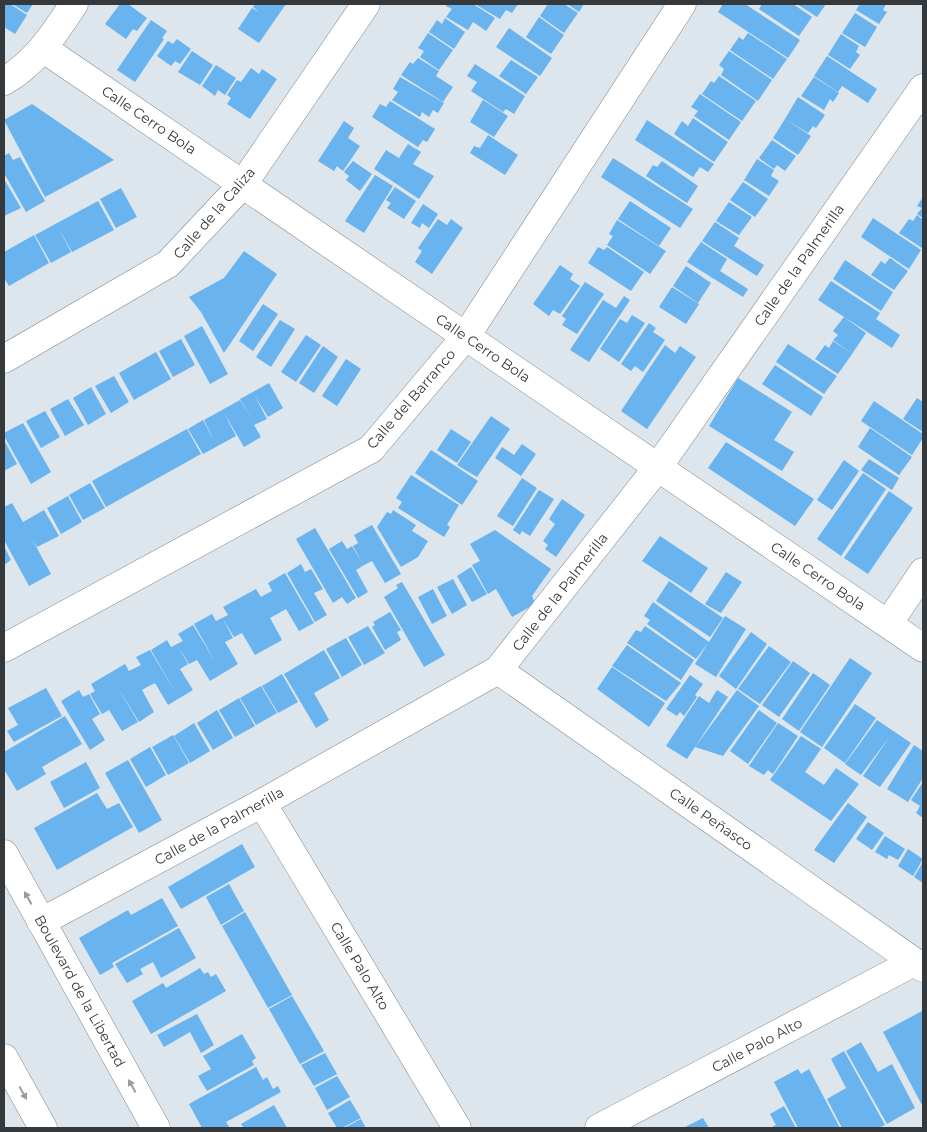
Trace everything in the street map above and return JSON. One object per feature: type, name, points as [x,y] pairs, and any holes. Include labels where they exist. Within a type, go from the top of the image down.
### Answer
[{"type":"street","points":[[4,81],[44,49],[74,4]]},
{"type":"street","name":"Calle de la Caliza","points":[[4,359],[168,264],[243,184],[366,4]]},
{"type":"street","name":"Calle del Barranco","points":[[4,648],[371,449],[466,336],[682,4]]},
{"type":"street","name":"Calle Cerro Bola","points":[[44,49],[923,648]]},
{"type":"street","name":"Calle de la Palmerilla","points":[[42,922],[262,804],[498,670],[658,467],[923,88]]},
{"type":"street","points":[[888,624],[923,572]]},
{"type":"street","name":"Calle Peñasco","points":[[498,670],[919,965]]},
{"type":"street","name":"Calle Palo Alto","points":[[262,804],[457,1128]]},
{"type":"street","name":"Boulevard de la Libertad","points":[[4,854],[156,1128]]},
{"type":"street","name":"Calle Palo Alto","points":[[599,1128],[919,965]]},
{"type":"street","points":[[4,1058],[43,1128]]},
{"type":"building","points":[[4,4],[10,4],[27,15],[15,34],[4,27]]},
{"type":"building","points":[[12,4],[33,4],[27,13]]},
{"type":"building","points":[[120,4],[128,4],[147,18],[137,31],[133,29],[126,39],[105,24]]},
{"type":"building","points":[[255,4],[286,4],[259,43],[238,29],[252,8],[259,12],[253,7]]},
{"type":"building","points":[[447,4],[473,4],[495,18],[486,31],[473,22],[468,30],[446,17],[452,9],[446,6]]},
{"type":"building","points":[[475,4],[518,4],[512,13],[506,10],[500,19]]},
{"type":"building","points":[[548,4],[564,4],[578,13],[564,33],[540,16]]},
{"type":"building","points":[[567,4],[584,4],[579,12]]},
{"type":"building","points":[[723,4],[745,4],[800,40],[788,58],[718,12]]},
{"type":"building","points":[[762,4],[793,4],[812,17],[799,36],[759,9]]},
{"type":"building","points":[[797,4],[826,4],[817,17]]},
{"type":"building","points":[[860,4],[886,4],[883,10],[887,12],[879,24],[856,10]]},
{"type":"building","points":[[855,13],[877,27],[865,47],[842,33]]},
{"type":"building","points":[[539,17],[564,35],[551,54],[526,37]]},
{"type":"building","points":[[445,18],[465,32],[454,49],[429,32],[437,20],[442,24]]},
{"type":"building","points":[[151,20],[167,31],[162,38],[164,39],[135,82],[117,70]]},
{"type":"building","points":[[509,28],[552,58],[540,76],[496,47]]},
{"type":"building","points":[[428,33],[453,50],[439,70],[420,57],[424,51],[418,48]]},
{"type":"building","points":[[748,33],[787,59],[773,79],[730,50],[739,37],[743,40]]},
{"type":"building","points":[[841,34],[859,46],[856,52],[860,55],[850,69],[828,55]]},
{"type":"building","points":[[177,39],[191,49],[180,64],[175,61],[171,66],[157,56],[168,41],[173,44]]},
{"type":"building","points":[[192,51],[213,65],[200,85],[178,72]]},
{"type":"building","points":[[729,51],[772,80],[758,101],[721,75],[724,69],[719,65]]},
{"type":"building","points":[[827,56],[877,89],[868,103],[842,86],[838,92],[814,76]]},
{"type":"building","points":[[418,58],[439,71],[436,76],[453,87],[443,102],[401,75],[410,62],[413,64]]},
{"type":"building","points":[[511,60],[538,77],[526,94],[499,76]]},
{"type":"building","points":[[475,64],[525,96],[514,114],[506,109],[503,112],[471,91],[477,82],[467,76]]},
{"type":"building","points":[[216,65],[236,78],[225,95],[218,90],[215,96],[202,86]]},
{"type":"building","points":[[251,68],[259,74],[262,69],[277,79],[250,119],[227,104],[231,98],[227,95],[237,80],[241,82]]},
{"type":"building","points":[[719,76],[756,101],[742,121],[702,94],[711,81],[714,83]]},
{"type":"building","points":[[400,77],[444,103],[438,113],[433,110],[429,117],[422,112],[420,117],[392,100],[398,92],[393,89]]},
{"type":"building","points":[[814,77],[839,93],[833,102],[830,99],[824,110],[801,96]]},
{"type":"building","points":[[700,94],[741,122],[729,140],[694,116],[698,111],[691,107]]},
{"type":"building","points":[[798,97],[825,115],[816,128],[813,126],[808,133],[785,119]]},
{"type":"building","points":[[483,100],[508,116],[494,137],[470,122]]},
{"type":"building","points":[[390,101],[435,129],[427,142],[423,140],[418,147],[372,117],[380,104],[386,107]]},
{"type":"building","points":[[32,104],[114,160],[45,197],[4,120]]},
{"type":"building","points":[[693,118],[728,142],[714,162],[674,134],[682,121],[688,126]]},
{"type":"building","points":[[785,119],[811,136],[798,155],[773,138]]},
{"type":"building","points":[[647,120],[714,164],[708,172],[700,167],[693,177],[635,140]]},
{"type":"building","points":[[344,121],[354,128],[348,138],[360,146],[343,171],[337,166],[334,171],[318,161]]},
{"type":"building","points":[[488,135],[518,155],[505,175],[470,153],[474,146],[480,148]]},
{"type":"building","points":[[772,140],[796,156],[785,171],[777,165],[774,169],[759,158]]},
{"type":"building","points":[[408,144],[421,152],[413,164],[434,176],[419,199],[374,169],[386,150],[399,158]]},
{"type":"building","points":[[9,153],[13,160],[20,157],[45,201],[26,212],[4,173],[4,156]]},
{"type":"building","points":[[613,158],[693,209],[680,228],[601,177]]},
{"type":"building","points":[[757,159],[774,170],[771,176],[779,181],[769,196],[744,180]]},
{"type":"building","points":[[353,161],[372,174],[360,191],[346,180],[349,176],[344,172]]},
{"type":"building","points":[[662,161],[698,186],[687,203],[646,176],[653,165],[657,167]]},
{"type":"building","points":[[375,175],[393,186],[364,233],[345,221]]},
{"type":"building","points":[[4,179],[21,208],[4,216]]},
{"type":"building","points":[[743,182],[768,199],[755,217],[730,200]]},
{"type":"building","points":[[395,187],[416,201],[404,219],[387,208],[391,203],[386,200]]},
{"type":"building","points":[[121,188],[137,217],[116,228],[100,199]]},
{"type":"building","points":[[923,197],[923,218],[917,214],[922,208],[917,206]]},
{"type":"building","points":[[98,201],[114,230],[72,252],[58,227],[71,252],[51,263],[35,235]]},
{"type":"building","points":[[630,201],[671,228],[659,246],[618,219]]},
{"type":"building","points":[[729,202],[752,217],[739,235],[716,221]]},
{"type":"building","points":[[423,204],[438,214],[429,228],[422,223],[420,228],[411,223]]},
{"type":"building","points":[[917,215],[923,220],[922,248],[899,233],[909,219],[913,221]]},
{"type":"building","points":[[873,218],[921,250],[909,269],[861,237]]},
{"type":"building","points":[[438,219],[447,225],[451,219],[463,228],[432,274],[415,262],[422,251],[418,248]]},
{"type":"building","points":[[617,220],[666,251],[650,274],[607,245],[613,236],[609,234]]},
{"type":"building","points":[[715,222],[739,238],[734,246],[764,265],[757,276],[702,241]]},
{"type":"building","points":[[34,235],[49,263],[9,286],[4,278],[4,252]]},
{"type":"building","points":[[701,242],[727,259],[720,271],[748,289],[743,297],[687,262]]},
{"type":"building","points":[[598,247],[604,250],[607,247],[644,272],[631,291],[588,263]]},
{"type":"building","points":[[244,251],[277,274],[224,353],[201,312],[189,297],[224,278]]},
{"type":"building","points":[[890,258],[908,271],[894,290],[871,275],[881,261],[885,264]]},
{"type":"building","points":[[845,260],[893,292],[881,311],[833,279]]},
{"type":"building","points":[[560,265],[573,274],[570,279],[580,286],[560,314],[553,310],[549,316],[533,304]]},
{"type":"building","points":[[686,266],[711,283],[698,303],[673,286]]},
{"type":"building","points":[[831,281],[880,313],[876,319],[900,335],[892,348],[818,300]]},
{"type":"building","points":[[585,282],[604,294],[577,334],[562,325],[566,319],[562,316]]},
{"type":"building","points":[[672,287],[699,304],[686,324],[659,307]]},
{"type":"building","points":[[624,296],[630,300],[589,362],[570,350],[603,300],[616,308]]},
{"type":"building","points":[[263,304],[278,314],[253,351],[239,341]]},
{"type":"building","points":[[632,315],[645,323],[619,362],[600,349],[620,319],[627,323]]},
{"type":"building","points":[[844,317],[866,333],[852,354],[833,340],[838,335],[833,331]]},
{"type":"building","points":[[280,320],[295,329],[271,367],[256,357]]},
{"type":"building","points":[[649,323],[656,328],[653,332],[665,340],[643,372],[635,366],[631,371],[621,364]]},
{"type":"building","points":[[202,326],[228,374],[210,384],[184,336]]},
{"type":"building","points":[[306,335],[321,345],[296,382],[281,372]]},
{"type":"building","points":[[181,339],[195,365],[173,377],[159,351]]},
{"type":"building","points":[[833,341],[852,354],[838,374],[815,359],[825,345],[829,348]]},
{"type":"building","points":[[788,344],[837,376],[824,394],[776,362]]},
{"type":"building","points":[[665,345],[675,353],[680,346],[696,357],[647,429],[621,411]]},
{"type":"building","points":[[323,346],[338,357],[314,393],[299,383]]},
{"type":"building","points":[[156,352],[171,379],[134,400],[119,373]]},
{"type":"building","points":[[346,359],[361,369],[337,406],[322,396]]},
{"type":"building","points":[[775,365],[823,397],[811,416],[762,384]]},
{"type":"building","points":[[114,376],[129,402],[111,413],[95,386]]},
{"type":"building","points":[[738,378],[792,412],[774,440],[794,452],[782,471],[709,426]]},
{"type":"building","points":[[269,383],[283,408],[268,417],[255,396],[267,419],[254,425],[261,437],[244,447],[224,413],[236,436],[203,454],[188,429],[203,420],[215,442],[204,420],[240,400],[253,421],[240,399]]},
{"type":"building","points":[[91,387],[106,414],[88,425],[73,398]]},
{"type":"building","points":[[917,398],[923,402],[923,432],[903,419]]},
{"type":"building","points":[[68,399],[84,425],[65,436],[50,409]]},
{"type":"building","points":[[874,401],[923,434],[923,438],[912,455],[861,421]]},
{"type":"building","points":[[45,411],[60,437],[41,448],[26,421]]},
{"type":"building","points":[[491,416],[510,429],[477,477],[457,465]]},
{"type":"building","points":[[23,423],[51,472],[31,484],[4,436],[4,433]]},
{"type":"building","points":[[870,428],[912,457],[899,475],[858,447]]},
{"type":"building","points":[[187,429],[201,454],[106,507],[92,481]]},
{"type":"building","points":[[451,429],[471,442],[457,463],[437,450]]},
{"type":"building","points":[[4,440],[17,464],[4,471]]},
{"type":"building","points":[[726,442],[814,499],[795,526],[708,468]]},
{"type":"building","points":[[522,444],[536,454],[521,476],[495,458],[502,447],[514,455]]},
{"type":"building","points":[[431,450],[478,481],[462,505],[415,473]]},
{"type":"building","points":[[869,459],[899,478],[892,490],[861,470]]},
{"type":"building","points":[[844,460],[859,471],[832,510],[817,500]]},
{"type":"building","points":[[863,473],[886,489],[841,556],[817,539]]},
{"type":"building","points":[[411,475],[459,505],[447,525],[450,527],[444,537],[398,508],[402,502],[396,498]]},
{"type":"building","points":[[522,478],[537,488],[513,526],[497,516]]},
{"type":"building","points":[[90,483],[105,508],[83,520],[69,495]]},
{"type":"building","points":[[539,490],[554,499],[530,536],[522,531],[520,535],[513,530]]},
{"type":"building","points":[[889,491],[913,508],[868,574],[844,558]]},
{"type":"building","points":[[68,496],[82,522],[61,534],[47,508]]},
{"type":"building","points":[[562,499],[585,515],[556,557],[545,549],[548,545],[543,541],[555,524],[549,519]]},
{"type":"building","points":[[12,503],[23,522],[44,510],[59,536],[37,547],[32,539],[51,574],[29,586],[4,540],[4,507]]},
{"type":"building","points":[[393,510],[416,525],[412,531],[428,541],[418,557],[401,567],[377,527],[387,512],[391,514]]},
{"type":"building","points":[[372,525],[401,574],[385,583],[372,561],[364,565],[356,570],[368,592],[358,598],[329,549],[342,541],[347,549],[352,546],[363,564],[353,546],[358,543],[354,535]]},
{"type":"building","points":[[315,528],[356,598],[347,604],[342,597],[333,603],[296,539]]},
{"type":"building","points":[[495,530],[551,569],[532,596],[535,604],[512,617],[496,589],[488,594],[472,565],[480,561],[470,544]]},
{"type":"building","points":[[660,536],[708,568],[691,593],[642,561]]},
{"type":"building","points":[[4,546],[11,560],[4,565]]},
{"type":"building","points":[[301,564],[305,572],[311,569],[323,589],[314,593],[327,615],[315,622],[287,573]]},
{"type":"building","points":[[471,567],[487,594],[472,602],[457,576]]},
{"type":"building","points":[[726,572],[742,582],[721,613],[705,604]]},
{"type":"building","points":[[285,573],[314,623],[299,631],[286,609],[270,618],[282,640],[255,655],[242,633],[234,637],[223,619],[233,638],[225,642],[238,664],[210,681],[197,660],[189,664],[178,646],[188,664],[180,669],[193,690],[168,705],[155,683],[147,687],[142,690],[154,712],[139,722],[116,684],[138,722],[122,731],[109,710],[102,714],[90,694],[95,691],[91,684],[125,664],[129,671],[141,665],[136,657],[150,650],[177,695],[151,650],[167,640],[171,647],[183,641],[178,634],[193,625],[216,663],[194,624],[212,614],[216,621],[228,615],[223,607],[256,589],[261,597],[272,591],[268,583]]},
{"type":"building","points":[[453,579],[467,605],[452,614],[437,587]]},
{"type":"building","points":[[669,581],[723,618],[710,637],[656,601]]},
{"type":"building","points":[[402,582],[445,655],[424,667],[384,597],[398,588],[396,585]]},
{"type":"building","points":[[433,589],[447,616],[432,624],[418,597]]},
{"type":"building","points":[[653,602],[709,642],[725,616],[746,629],[716,677],[695,664],[708,643],[696,659],[647,624],[650,620],[644,616]]},
{"type":"building","points":[[390,612],[401,630],[397,632],[401,640],[385,650],[372,627],[375,625],[373,622]]},
{"type":"building","points":[[368,626],[385,653],[364,665],[348,637]]},
{"type":"building","points":[[645,626],[694,660],[681,680],[627,643],[636,630],[641,632]]},
{"type":"building","points":[[751,632],[767,644],[736,689],[719,676]]},
{"type":"building","points":[[346,638],[362,665],[342,677],[326,649]]},
{"type":"building","points":[[627,645],[681,683],[666,701],[612,666]]},
{"type":"building","points":[[769,646],[791,662],[760,704],[738,689]]},
{"type":"building","points":[[324,650],[340,678],[314,693],[329,720],[316,728],[284,674]]},
{"type":"building","points":[[850,658],[872,673],[822,747],[800,732]]},
{"type":"building","points":[[793,661],[810,673],[779,717],[762,705]]},
{"type":"building","points":[[612,667],[665,703],[649,727],[597,689]]},
{"type":"building","points":[[813,673],[830,685],[799,731],[782,719]]},
{"type":"building","points":[[282,674],[298,702],[278,713],[262,686]]},
{"type":"building","points":[[690,675],[703,684],[684,716],[680,712],[677,716],[666,709]]},
{"type":"building","points":[[261,686],[277,713],[256,725],[240,698]]},
{"type":"building","points":[[46,688],[62,716],[14,742],[7,731],[18,725],[8,708]]},
{"type":"building","points":[[79,690],[83,697],[89,694],[100,714],[92,719],[105,740],[90,750],[61,701]]},
{"type":"building","points":[[717,690],[728,697],[687,759],[666,746],[699,696],[709,703]]},
{"type":"building","points":[[737,690],[759,706],[723,756],[695,747]]},
{"type":"building","points":[[239,698],[255,726],[235,737],[219,710]]},
{"type":"building","points":[[855,704],[876,718],[845,763],[824,748]]},
{"type":"building","points":[[217,710],[233,738],[213,750],[197,723]]},
{"type":"building","points":[[759,710],[777,723],[748,764],[730,751]]},
{"type":"building","points":[[65,716],[82,744],[42,767],[46,774],[17,791],[4,772],[4,752]]},
{"type":"building","points":[[877,720],[911,743],[880,787],[863,776],[890,736],[861,775],[845,764]]},
{"type":"building","points":[[194,723],[210,751],[190,763],[174,736]]},
{"type":"building","points":[[778,723],[798,736],[773,774],[768,770],[764,775],[749,766]]},
{"type":"building","points":[[173,735],[189,763],[168,775],[152,747]]},
{"type":"building","points":[[801,736],[821,749],[805,772],[824,785],[836,768],[859,784],[831,821],[770,780]]},
{"type":"building","points":[[914,745],[923,751],[923,778],[908,802],[887,789]]},
{"type":"building","points":[[150,747],[166,775],[146,787],[130,759]]},
{"type":"building","points":[[128,760],[162,820],[139,833],[105,773]]},
{"type":"building","points":[[86,762],[100,788],[64,808],[50,782]]},
{"type":"building","points":[[923,782],[923,818],[916,813],[920,806],[911,800]]},
{"type":"building","points":[[97,793],[107,809],[119,803],[133,827],[57,870],[34,828]]},
{"type":"building","points":[[848,803],[867,817],[834,863],[814,850]]},
{"type":"building","points":[[868,822],[884,833],[872,850],[856,839]]},
{"type":"building","points":[[885,836],[905,849],[898,860],[889,855],[887,859],[875,852]]},
{"type":"building","points":[[242,844],[255,867],[181,909],[168,887]]},
{"type":"building","points":[[908,849],[923,859],[913,876],[898,866]]},
{"type":"building","points":[[923,862],[923,883],[914,877]]},
{"type":"building","points":[[229,884],[244,911],[221,925],[206,897]]},
{"type":"building","points":[[162,898],[178,926],[112,963],[114,967],[100,975],[79,938],[128,910],[131,915]]},
{"type":"building","points":[[245,912],[292,995],[268,1008],[222,926]]},
{"type":"building","points":[[179,928],[196,958],[161,978],[153,962],[140,969],[143,974],[127,983],[115,964]]},
{"type":"building","points":[[200,968],[204,974],[208,972],[211,977],[216,974],[226,991],[151,1034],[132,1001],[163,983],[166,988]]},
{"type":"building","points":[[292,996],[324,1051],[300,1064],[269,1009]]},
{"type":"building","points":[[923,1012],[923,1107],[883,1032]]},
{"type":"building","points":[[197,1014],[214,1045],[201,1053],[190,1032],[164,1047],[157,1035]]},
{"type":"building","points":[[242,1034],[256,1058],[252,1061],[254,1065],[207,1091],[198,1076],[211,1069],[203,1056]]},
{"type":"building","points":[[861,1042],[878,1072],[892,1064],[915,1108],[887,1124],[846,1051]]},
{"type":"building","points":[[844,1051],[885,1125],[878,1128],[842,1128],[827,1099],[846,1088],[831,1059]]},
{"type":"building","points":[[325,1053],[337,1074],[314,1086],[301,1065]]},
{"type":"building","points":[[256,1067],[263,1080],[267,1077],[273,1089],[278,1086],[281,1092],[226,1122],[230,1128],[202,1128],[189,1104]]},
{"type":"building","points":[[798,1069],[801,1074],[809,1069],[840,1128],[798,1128],[774,1082]]},
{"type":"building","points":[[337,1076],[350,1097],[327,1110],[315,1088]]},
{"type":"building","points":[[350,1100],[361,1118],[342,1128],[337,1128],[328,1113]]},
{"type":"building","points":[[274,1105],[287,1128],[244,1128],[241,1124]]},
{"type":"building","points":[[784,1106],[796,1128],[770,1128],[776,1125],[770,1114]]},
{"type":"building","points":[[703,1118],[709,1128],[683,1128]]},
{"type":"building","points":[[361,1119],[366,1128],[344,1128]]}]
